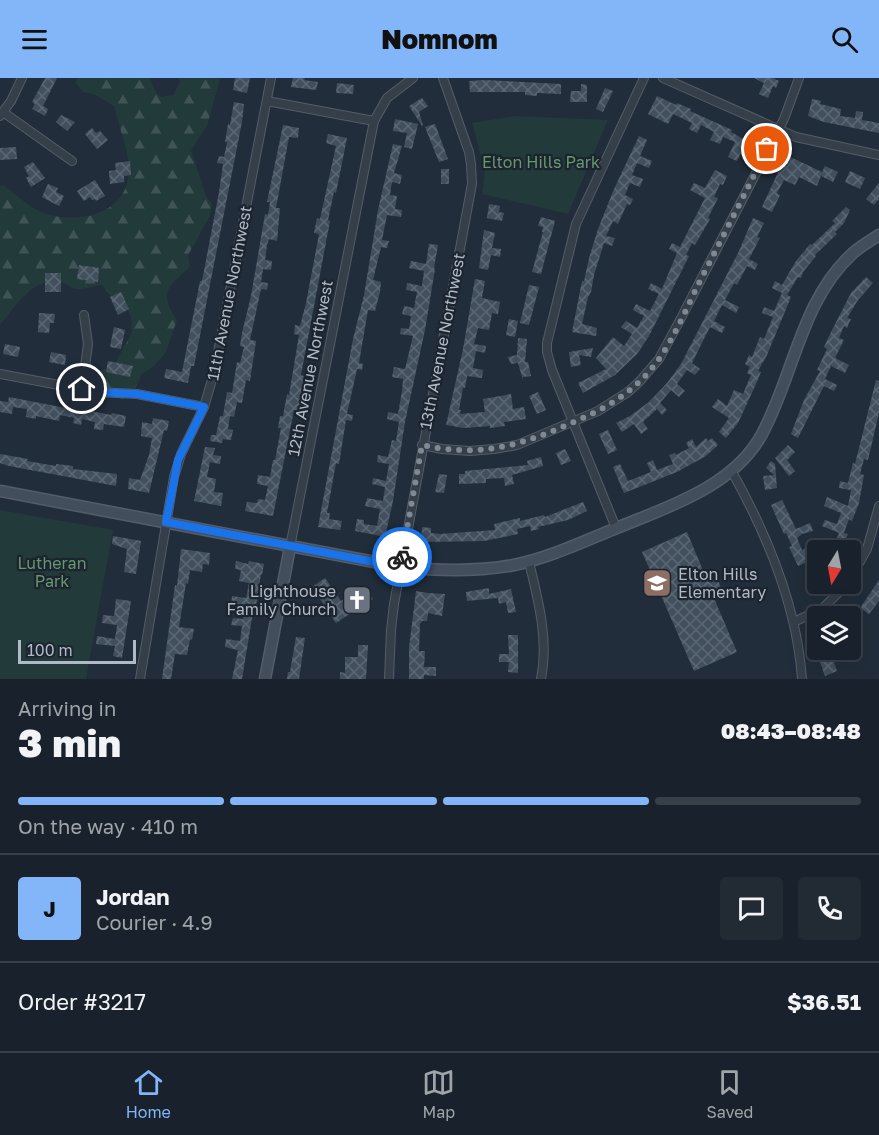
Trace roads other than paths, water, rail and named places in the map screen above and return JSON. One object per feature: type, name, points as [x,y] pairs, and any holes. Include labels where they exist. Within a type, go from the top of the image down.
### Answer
[{"type":"main road","points":[[0,491],[400,567],[466,571],[529,562],[690,497],[744,459],[762,435],[811,312],[826,284],[852,254],[879,235]]},
{"type":"main road","name":"12th Avenue Northwest","points":[[265,679],[290,547]]},
{"type":"street","points":[[22,78],[2,114],[72,161]]},
{"type":"street","name":"11th Avenue Northwest","points":[[140,679],[178,460],[204,407],[214,373],[271,78]]},
{"type":"street","name":"12th Avenue Northwest","points":[[290,547],[374,121],[387,98],[412,78]]},
{"type":"street","name":"13th Avenue Northwest","points":[[389,679],[391,630],[400,567],[472,184],[469,152],[443,78]]},
{"type":"street","points":[[616,528],[549,361],[548,335],[576,224],[644,78]]},
{"type":"street","points":[[663,78],[778,129],[813,141],[879,155]]},
{"type":"street","points":[[422,445],[455,451],[494,449],[528,441],[598,411],[628,392],[644,378],[658,359],[778,129],[790,105],[799,78]]},
{"type":"street","points":[[267,101],[374,121]]},
{"type":"street","points":[[82,389],[88,344],[84,315]]},
{"type":"street","points":[[0,374],[96,392],[137,394],[204,407]]},
{"type":"street","points":[[731,470],[776,566],[794,622],[802,679]]},
{"type":"street","points":[[861,560],[867,549],[879,506]]},
{"type":"street","points":[[529,562],[542,629],[541,679]]},
{"type":"street","points":[[794,622],[823,608],[837,594]]},
{"type":"place","name":"Elton Hills Elementary","points":[[657,583]]},
{"type":"place","name":"Lighthouse Family Church","points":[[357,600]]},
{"type":"park label","name":"Elton Hills Park","points":[[541,162]]},
{"type":"park label","name":"Lutheran Park","points":[[52,572]]}]
